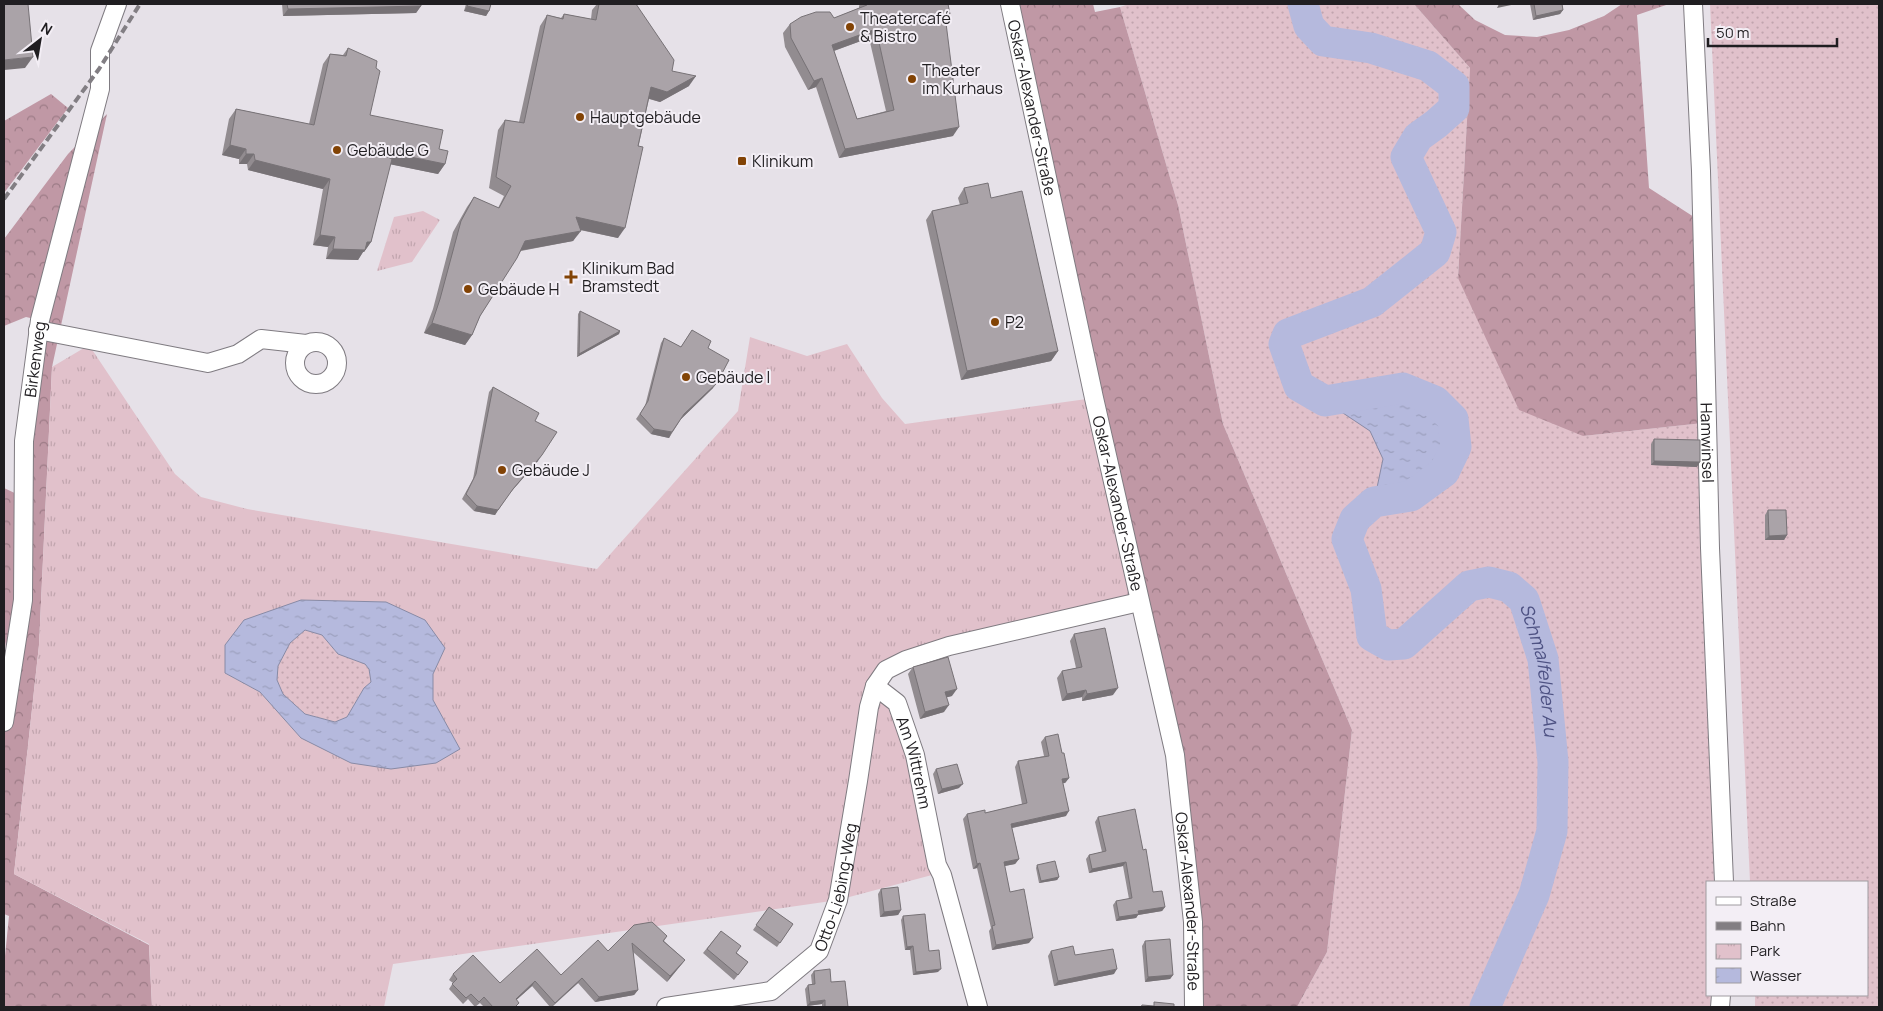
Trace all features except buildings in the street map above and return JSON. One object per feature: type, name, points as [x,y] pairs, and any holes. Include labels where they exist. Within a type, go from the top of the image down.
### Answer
[{"type":"street","name":"Birkenweg","points":[[4,722],[23,600],[24,441],[38,330],[41,312],[100,89],[100,50],[117,4]]},
{"type":"street","name":"Oskar-Alexander-Straße","points":[[1010,4],[1139,602],[1175,756],[1193,922],[1194,1007]]},
{"type":"street","name":"Hamwinsel","points":[[1693,4],[1701,171],[1710,548],[1724,881]]},
{"type":"street","points":[[38,330],[208,363],[238,354],[261,339],[306,344]]},
{"type":"street","points":[[875,686],[886,670],[923,654],[949,646],[1139,602]]},
{"type":"street","name":"Otto-Liebing-Weg","points":[[666,1007],[771,991],[819,951],[838,900],[868,707],[875,686]]},
{"type":"street","name":"Am Wittrehm","points":[[875,686],[898,703],[915,755],[937,865],[942,875],[978,1007]]},
{"type":"green space","points":[[1010,4],[1093,4],[1095,12],[1120,7],[1178,205],[1223,424],[1352,730],[1327,952],[1297,1007],[1194,1007],[1175,755]]},
{"type":"green space","points":[[1129,4],[1414,4],[1470,68],[1458,278],[1583,436],[1703,423],[1714,881],[1706,881],[1706,996],[1711,996],[1710,1007],[1297,1007],[1327,952],[1352,730],[1223,424],[1178,205],[1120,7]]},
{"type":"green space","points":[[1414,4],[1458,4],[1475,20],[1505,35],[1537,37],[1569,30],[1604,16],[1622,4],[1669,4],[1637,15],[1649,188],[1694,217],[1703,423],[1583,436],[1519,410],[1458,278],[1470,68]]},
{"type":"green space","points":[[1710,4],[1879,4],[1879,1007],[1755,1007],[1755,996],[1868,996],[1868,881],[1750,881]]},
{"type":"green space","points":[[51,94],[68,108],[4,193],[4,121]]},
{"type":"green space","points":[[107,114],[52,367],[39,645],[14,874],[149,945],[152,1007],[4,1007],[4,966],[9,916],[4,914],[4,660],[6,648],[4,634],[4,488],[21,496],[39,320],[26,317],[4,326],[4,239],[68,154]]},
{"type":"green space","points":[[423,211],[440,220],[412,262],[377,271],[394,217]]},
{"type":"green space","points":[[750,337],[807,356],[847,344],[882,398],[905,424],[1094,398],[1133,594],[944,638],[900,654],[875,686],[894,704],[935,868],[932,875],[838,900],[393,964],[384,1007],[152,1007],[149,944],[14,874],[39,645],[52,367],[89,345],[175,474],[201,497],[247,509],[597,569],[738,411]],"holes":[[[301,600],[386,602],[445,648],[433,674],[433,701],[460,749],[301,738],[260,692],[225,673]]]},
{"type":"green space","points":[[305,630],[322,635],[338,654],[365,664],[369,669],[371,682],[364,688],[347,717],[335,722],[305,714],[283,694],[277,680],[278,666],[290,643]]},
{"type":"water","points":[[1403,388],[1435,401],[1453,419],[1456,447],[1444,472],[1411,496],[1374,502],[1383,459],[1370,431],[1325,401]]},
{"type":"water","points":[[301,600],[386,602],[425,620],[445,648],[433,674],[433,700],[460,749],[436,763],[391,769],[351,763],[301,738],[260,692],[225,673],[225,645],[244,620]],"holes":[[[305,630],[322,635],[338,654],[365,664],[369,669],[371,682],[364,688],[347,717],[335,722],[305,714],[283,694],[277,680],[278,666],[290,643]]]},
{"type":"waterway","name":"Schmalfelder Au","points":[[1303,4],[1309,26],[1323,41],[1371,48],[1428,66],[1454,86],[1454,108],[1418,137],[1406,157],[1441,232],[1435,252],[1372,302],[1288,334],[1284,344],[1299,386],[1325,401],[1403,388],[1435,401],[1453,419],[1456,447],[1444,472],[1411,496],[1374,502],[1355,519],[1347,539],[1366,589],[1372,636],[1388,645],[1404,644],[1469,586],[1489,582],[1509,587],[1524,600],[1543,659],[1553,762],[1552,831],[1534,895],[1485,1007]]},
{"type":"railway","points":[[4,199],[99,69],[140,4]]},
{"type":"place","name":"Theatercafé & Bistro","points":[[850,27]]},
{"type":"place","name":"Theater im Kurhaus","points":[[912,79]]},
{"type":"place","name":"Hauptgebäude","points":[[580,117]]},
{"type":"place","name":"Gebäude G","points":[[337,150]]},
{"type":"place","name":"Klinikum","points":[[742,161]]},
{"type":"place","name":"Klinikum Bad Bramstedt","points":[[571,277]]},
{"type":"place","name":"Gebäude H","points":[[468,289]]},
{"type":"place","name":"P2","points":[[995,322]]},
{"type":"place","name":"Gebäude I","points":[[686,377]]},
{"type":"place","name":"Gebäude J","points":[[502,470]]}]
